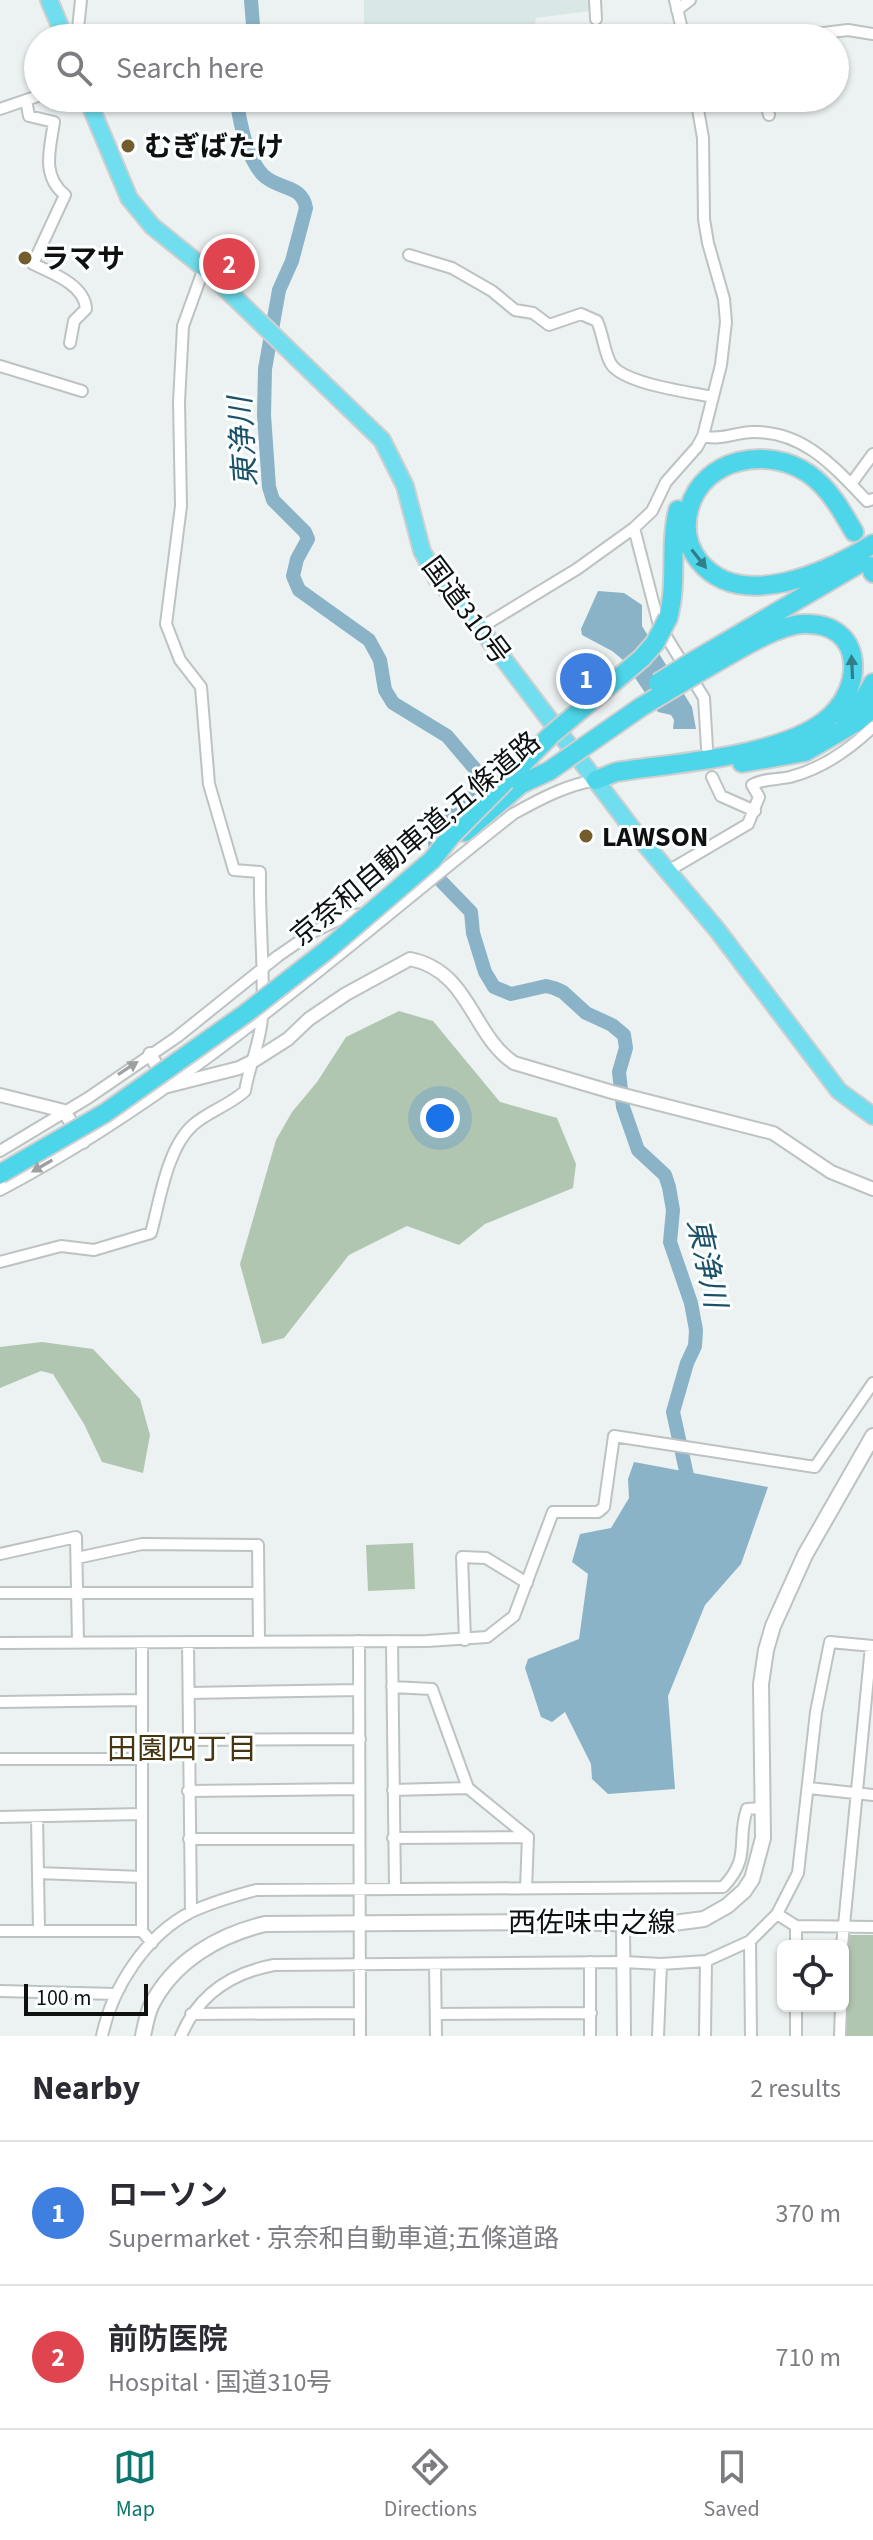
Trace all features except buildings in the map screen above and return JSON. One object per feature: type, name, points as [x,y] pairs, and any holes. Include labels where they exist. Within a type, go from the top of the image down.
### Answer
[{"type":"highway","points":[[49,0],[59,24]]},
{"type":"highway","name":"国道310号","points":[[93,112],[129,198],[152,226],[204,268],[382,440],[405,486],[422,551],[437,579],[480,628],[596,780],[718,931],[839,1091],[873,1116]]},
{"type":"highway","points":[[432,860],[451,836],[551,735],[642,658],[655,643],[668,618],[675,588],[674,535],[679,505],[685,492],[708,467],[741,453],[781,453],[799,461],[832,486],[858,530],[812,475],[778,460],[761,458],[732,463],[715,473],[692,498],[686,525],[688,543],[703,566],[716,575],[744,584],[773,585],[796,581],[873,544]]},
{"type":"highway","points":[[694,668],[872,565]]},
{"type":"highway","points":[[694,668],[792,625],[819,624],[847,645],[855,667],[854,678],[847,697],[838,708],[822,723],[776,744],[746,753]]},
{"type":"highway","name":"京奈和自動車道;五條道路","points":[[0,1174],[105,1113],[194,1051],[315,959],[521,784],[549,771],[694,668]]},
{"type":"highway","points":[[596,780],[616,772],[800,744],[829,732],[865,697],[873,683]]},
{"type":"highway","points":[[864,725],[873,696]]},
{"type":"highway","points":[[596,780],[619,782],[805,752],[864,725],[873,708]]},
{"type":"main road","name":"西佐味中之線","points":[[143,2036],[150,2008],[160,1991],[188,1959],[239,1930],[265,1924],[686,1923],[704,1919],[727,1906],[744,1891],[758,1863],[763,1838],[761,1684],[770,1638],[786,1593],[805,1555],[873,1436]]},
{"type":"street","points":[[78,24],[81,0]]},
{"type":"street","points":[[595,0],[596,19]]},
{"type":"street","points":[[676,5],[690,0]]},
{"type":"street","points":[[849,30],[873,34]]},
{"type":"street","points":[[0,109],[24,101]]},
{"type":"street","points":[[28,112],[29,116],[54,122],[48,169],[55,187],[65,195],[33,264],[76,288],[86,300],[86,309],[74,321],[70,343]]},
{"type":"street","points":[[480,628],[577,569],[634,528],[652,511],[666,482],[703,436],[725,344],[726,322],[724,299],[704,219],[703,138],[698,112]]},
{"type":"street","points":[[409,255],[452,268],[492,291],[515,310],[533,313],[549,325],[581,314],[597,321],[609,360],[618,371],[641,381],[713,397]]},
{"type":"street","points":[[0,1262],[61,1246],[94,1250],[151,1233],[175,1149],[196,1122],[245,1091],[248,1071],[255,1060],[262,1016],[260,872],[234,870],[209,784],[201,687],[180,660],[166,624],[181,506],[179,402],[183,326],[204,268]]},
{"type":"street","points":[[0,366],[82,391]]},
{"type":"street","points":[[703,436],[711,438],[755,431],[794,439],[815,450],[867,501],[873,499]]},
{"type":"street","points":[[851,484],[873,454]]},
{"type":"street","points":[[634,528],[659,625],[704,698],[707,748]]},
{"type":"street","points":[[668,871],[748,824],[759,797],[752,785],[759,781],[789,777],[822,764],[853,744],[864,725]]},
{"type":"street","points":[[712,777],[721,796],[755,811]]},
{"type":"street","points":[[0,1190],[83,1142],[168,1086],[262,1016],[513,814],[544,797],[579,783],[596,780]]},
{"type":"street","points":[[0,1151],[88,1098],[187,1030],[278,956],[325,925],[358,914],[387,913]]},
{"type":"street","points":[[168,1086],[239,1068],[255,1060],[346,994],[410,959],[425,962],[447,977],[476,1013],[501,1054],[514,1063],[612,1092],[773,1133],[831,1172],[873,1189]]},
{"type":"street","points":[[150,1054],[168,1086]]},
{"type":"street","points":[[0,1095],[64,1111],[83,1142]]},
{"type":"street","points":[[0,1643],[392,1641],[487,1637],[514,1616],[553,1512],[598,1512],[604,1507],[614,1436],[815,1467],[873,1383]]},
{"type":"street","points":[[0,1554],[76,1537],[78,1642]]},
{"type":"street","points":[[77,1558],[142,1544],[258,1545],[259,1641]]},
{"type":"street","points":[[465,1640],[462,1557],[486,1558],[527,1583]]},
{"type":"street","points":[[0,1593],[258,1593]]},
{"type":"street","points":[[359,1641],[360,2036]]},
{"type":"street","points":[[392,1641],[395,1889]]},
{"type":"street","points":[[188,1642],[191,1912]]},
{"type":"street","points":[[181,2036],[191,2014],[230,1979],[253,1969],[274,1965],[661,1964],[706,1961],[750,1941],[777,1914],[798,1873],[816,1712],[830,1642],[872,1646],[842,1940]]},
{"type":"street","points":[[142,1643],[142,1931],[152,1943]]},
{"type":"street","points":[[392,1687],[432,1689],[468,1788],[528,1837]]},
{"type":"street","points":[[190,1693],[359,1690]]},
{"type":"street","points":[[0,1702],[141,1700]]},
{"type":"street","points":[[189,1740],[360,1739]]},
{"type":"street","points":[[0,1759],[141,1759]]},
{"type":"street","points":[[393,1790],[468,1788]]},
{"type":"street","points":[[809,1788],[873,1795]]},
{"type":"street","points":[[188,1791],[358,1789]]},
{"type":"street","points":[[102,2036],[118,1987],[152,1943],[191,1912],[256,1890],[723,1887],[734,1875],[743,1853],[747,1809],[762,1808]]},
{"type":"street","points":[[0,1817],[141,1814]]},
{"type":"street","points":[[37,1817],[39,1930]]},
{"type":"street","points":[[526,1888],[528,1837]]},
{"type":"street","points":[[393,1838],[528,1837]]},
{"type":"street","points":[[189,1839],[359,1839]]},
{"type":"street","points":[[38,1873],[142,1877]]},
{"type":"street","points":[[777,1914],[796,1926],[873,1927]]},
{"type":"street","points":[[623,1925],[624,2036]]},
{"type":"street","points":[[796,1926],[796,1940]]},
{"type":"street","points":[[0,1931],[142,1931]]},
{"type":"street","points":[[750,1941],[751,2036]]},
{"type":"street","points":[[705,2036],[706,1961]]},
{"type":"street","points":[[590,1962],[590,2036]]},
{"type":"street","points":[[658,2036],[661,1964]]},
{"type":"street","points":[[435,1965],[436,2036]]},
{"type":"street","points":[[0,1991],[116,1994]]},
{"type":"street","points":[[796,2012],[796,2036]]},
{"type":"street","points":[[840,2036],[841,2012]]},
{"type":"street","points":[[191,2014],[359,2013]]},
{"type":"street","points":[[436,2014],[591,2013]]},
{"type":"shaded area","points":[[364,0],[590,0],[590,11],[536,18],[535,24],[364,24]]},
{"type":"green space","points":[[399,1011],[433,1021],[500,1102],[557,1118],[576,1164],[573,1188],[485,1224],[459,1245],[407,1226],[349,1255],[284,1338],[262,1344],[240,1264],[276,1140],[292,1112],[317,1082],[346,1037]]},
{"type":"green space","points":[[42,1342],[93,1349],[140,1399],[150,1435],[143,1473],[102,1462],[84,1424],[53,1374],[41,1371],[0,1388],[0,1347]]},
{"type":"green space","points":[[413,1543],[415,1589],[368,1591],[366,1545]]},
{"type":"green space","points":[[846,1935],[873,1935],[873,2036],[847,2036],[849,1940],[846,1940]]},
{"type":"water","points":[[598,591],[624,593],[642,605],[642,626],[692,707],[696,729],[673,729],[671,715],[658,712],[623,660],[582,635],[581,629]]},
{"type":"water","points":[[634,1462],[768,1487],[741,1564],[705,1605],[668,1696],[675,1789],[608,1794],[592,1779],[591,1764],[565,1712],[552,1722],[541,1717],[525,1668],[528,1659],[579,1639],[588,1574],[572,1562],[580,1534],[611,1528],[629,1498],[628,1479]]},
{"type":"waterway","name":"東浄川","points":[[251,0],[253,24]]},
{"type":"waterway","name":"東浄川","points":[[239,112],[245,139],[257,168],[269,180],[300,195],[306,208],[292,261],[279,290],[265,369],[264,415],[269,487],[273,500],[305,532],[308,539],[297,559],[293,576],[299,590],[369,640],[380,660],[385,690],[393,703],[447,736],[475,769],[480,786],[434,834],[440,880],[471,912],[473,933],[485,972],[494,987],[511,994],[546,986],[554,988],[586,1013],[612,1025],[624,1035],[626,1048],[619,1072],[623,1107],[638,1150],[665,1175],[669,1187],[673,1210],[670,1242],[691,1303],[696,1330],[695,1346],[673,1412],[690,1489]]},
{"type":"place","name":"むぎばたけ","points":[[128,146]]},
{"type":"place","name":"ラマサ","points":[[25,258]]},
{"type":"place","name":"前防医院","points":[[229,264]]},
{"type":"place","name":"ローソン","points":[[586,679]]},
{"type":"place","name":"LAWSON","points":[[586,836]]},
{"type":"district","name":"田園四丁目","points":[[182,1749]]}]
